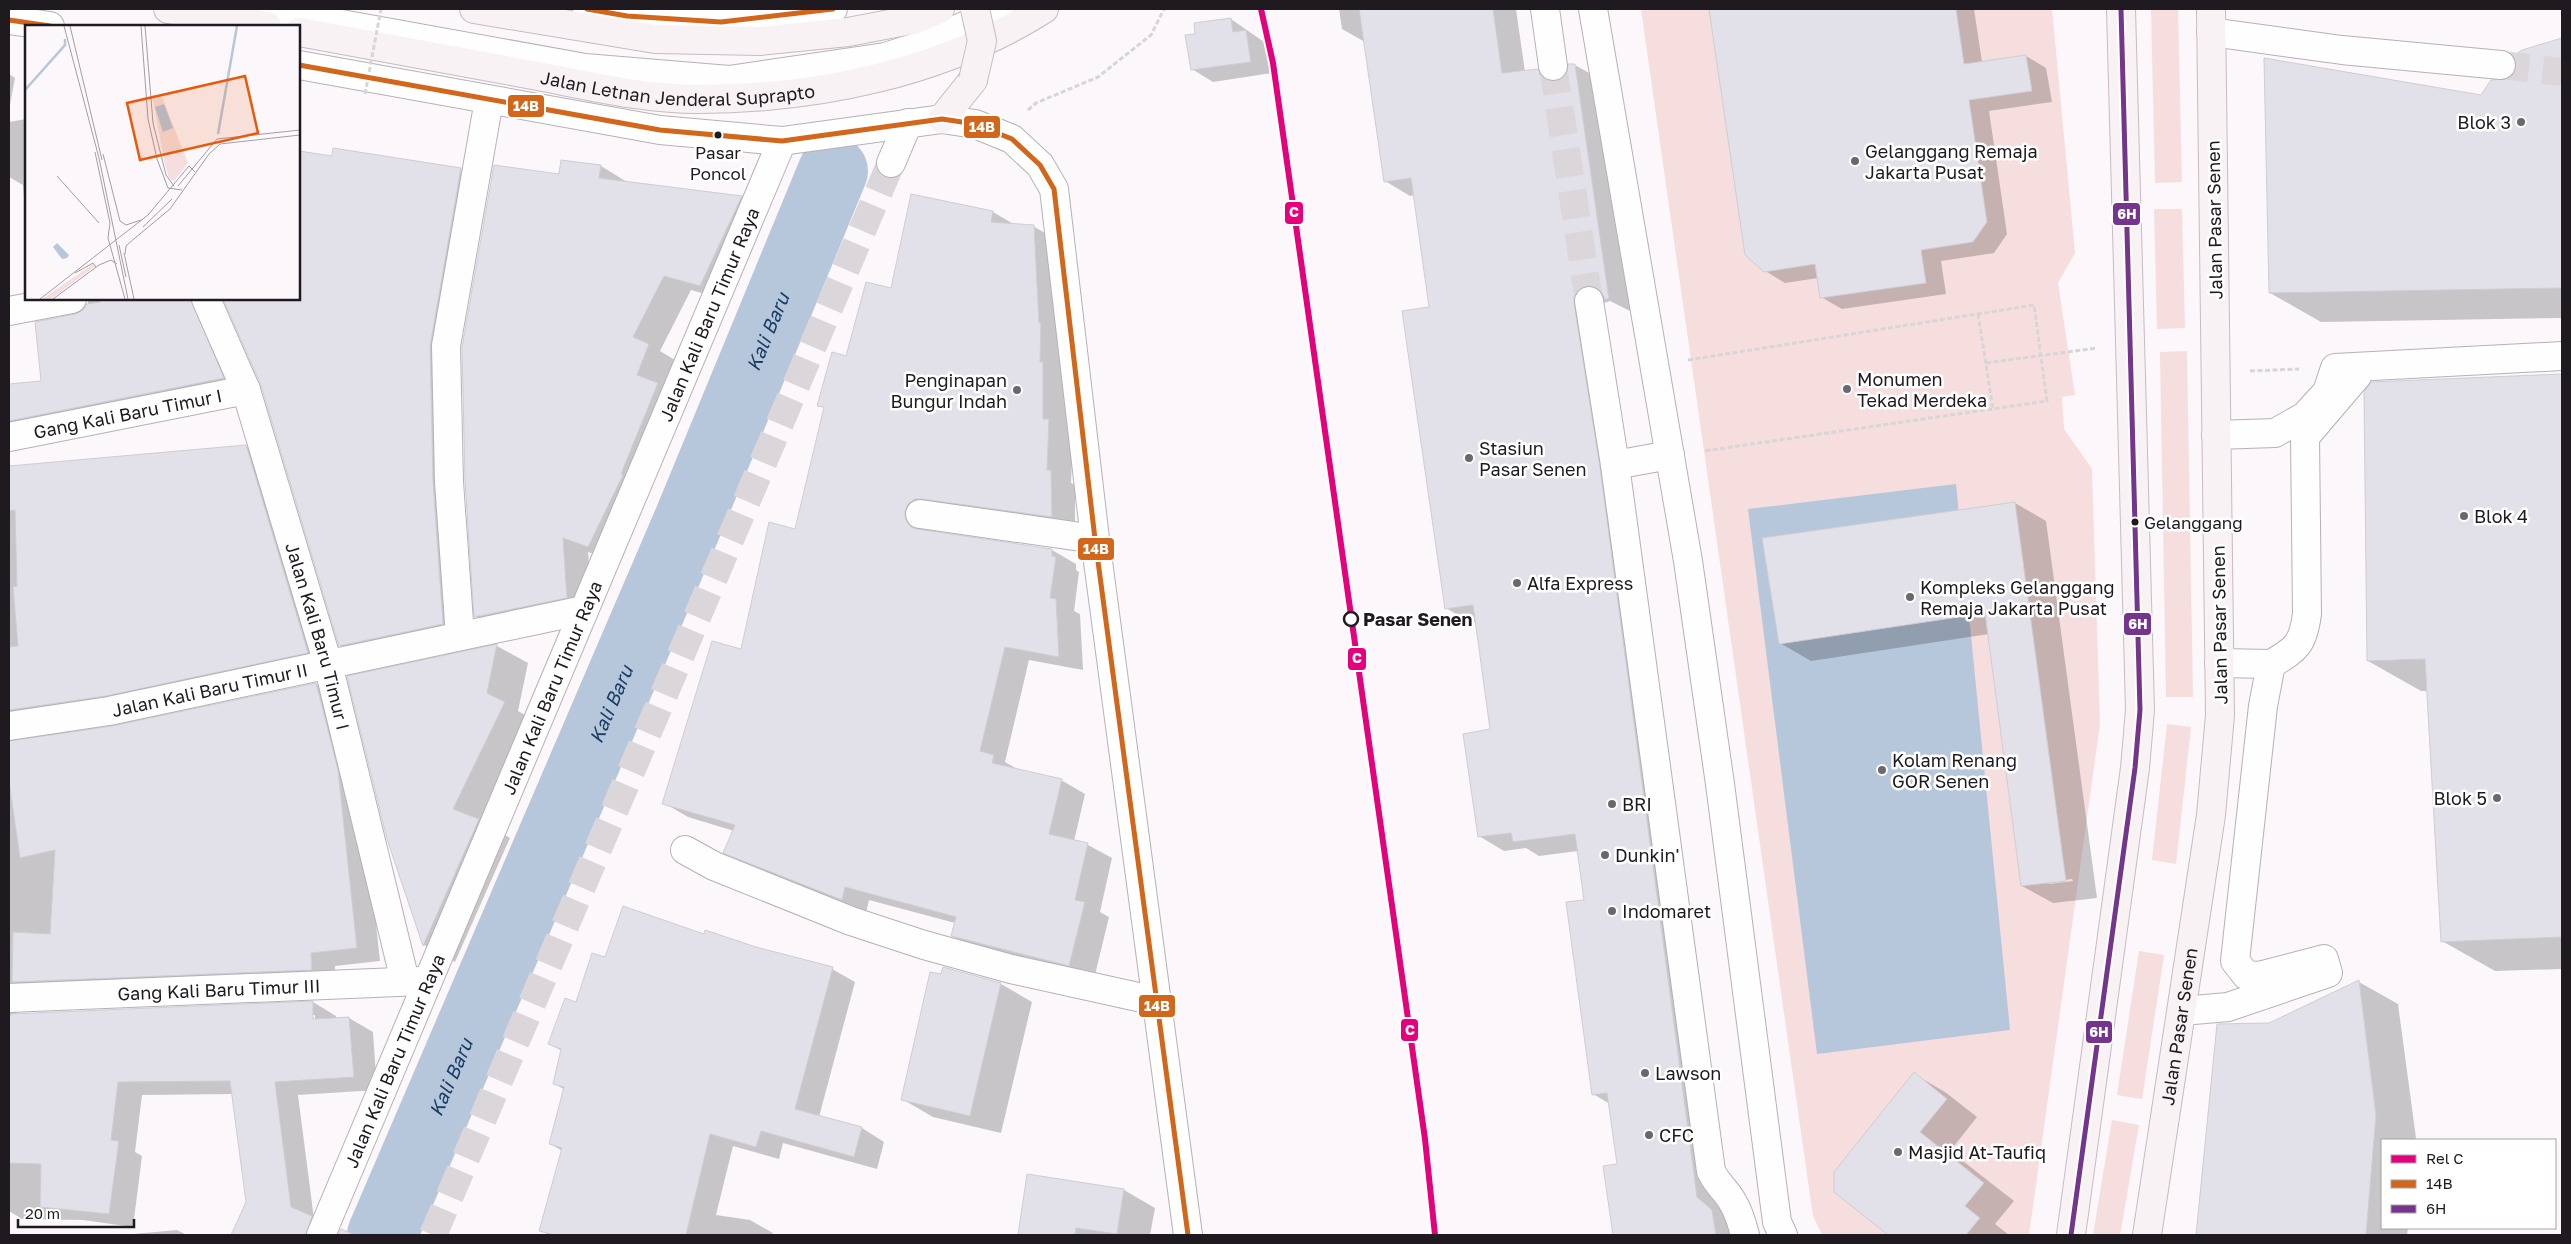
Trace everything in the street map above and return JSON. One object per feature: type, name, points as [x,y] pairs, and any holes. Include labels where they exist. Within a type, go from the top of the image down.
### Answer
[{"type":"main road","points":[[168,9],[261,25]]},
{"type":"main road","points":[[474,9],[655,39],[760,41],[848,32],[916,19],[940,9]]},
{"type":"main road","points":[[942,119],[973,80],[982,41],[978,14],[975,9]]},
{"type":"main road","name":"Jalan Letnan Jenderal Suprapto","points":[[300,32],[635,94],[696,99],[775,96],[880,78],[932,63],[1024,21],[1044,9]]},
{"type":"main road","points":[[2070,1235],[2135,768],[2140,710],[2129,343],[2122,9]]},
{"type":"main road","name":"Jalan Pasar Senen","points":[[2147,1235],[2211,815],[2220,715],[2211,20]]},
{"type":"street","points":[[258,9],[585,68],[729,80],[885,57],[924,45],[1000,9]]},
{"type":"street","points":[[586,9],[627,16],[721,22],[832,9]]},
{"type":"street","points":[[1544,9],[1553,66]]},
{"type":"street","points":[[1593,9],[1670,455],[1720,784],[1777,1222],[1783,1235]]},
{"type":"street","points":[[9,20],[43,25]]},
{"type":"street","points":[[2211,20],[2342,50],[2501,65]]},
{"type":"street","name":"Jalan Letnan Jenderal Suprapto","points":[[300,65],[660,130],[782,141],[942,119],[975,124],[1012,139]]},
{"type":"street","points":[[460,636],[450,482],[446,346],[489,100]]},
{"type":"street","points":[[891,163],[908,123]]},
{"type":"street","points":[[1012,139],[1040,165],[1054,189],[1095,539],[1188,1235]]},
{"type":"street","name":"Jalan Kali Baru Timur Raya","points":[[321,1235],[417,981],[584,610],[782,141]]},
{"type":"street","points":[[9,311],[67,300]]},
{"type":"street","name":"Jalan Kali Baru Timur I","points":[[206,300],[246,390],[328,664],[417,981]]},
{"type":"street","points":[[1589,301],[1615,465],[1711,1171],[1716,1182],[1731,1199],[1740,1217],[1745,1235]]},
{"type":"street","points":[[2216,436],[2275,433],[2305,416],[2346,372],[2562,356]]},
{"type":"street","points":[[2219,663],[2271,664],[2294,650],[2304,636],[2307,614],[2305,438],[2346,372]]},
{"type":"street","name":"Gang Kali Baru Timur I","points":[[9,437],[246,390]]},
{"type":"street","points":[[1615,465],[1670,455]]},
{"type":"street","points":[[920,514],[1095,539]]},
{"type":"street","name":"Jalan Kali Baru Timur II","points":[[9,726],[109,711],[584,610]]},
{"type":"street","points":[[2182,1011],[2228,1007],[2328,973],[2324,959],[2259,976],[2246,975],[2236,961],[2263,706],[2271,664]]},
{"type":"street","points":[[685,850],[714,866],[851,921],[924,945],[1011,969],[1156,1001]]},
{"type":"street","name":"Gang Kali Baru Timur III","points":[[9,998],[417,981]]},
{"type":"path","points":[[365,94],[381,9]]},
{"type":"path","points":[[1012,139],[1028,110],[1036,103],[1098,77],[1151,35],[1164,9]]},
{"type":"path","points":[[1655,366],[2034,305],[2047,400],[1670,455]]},
{"type":"path","points":[[1978,314],[1993,409]]},
{"type":"path","points":[[1986,363],[2129,343]]},
{"type":"path","points":[[2248,371],[2346,372]]},
{"type":"shaded area","name":"Kompleks Gelanggang Remaja Jakarta Pusat","points":[[1641,9],[2052,9],[2075,253],[2058,283],[2075,395],[2062,397],[2064,429],[2092,469],[2100,724],[2029,1235],[1822,1235],[1813,1216]]},
{"type":"shaded area","points":[[2151,9],[2178,9],[2182,182],[2155,183]]},
{"type":"shaded area","points":[[2154,209],[2182,209],[2185,328],[2157,329]]},
{"type":"shaded area","points":[[2187,351],[2193,697],[2166,697],[2160,352]]},
{"type":"shaded area","points":[[2167,724],[2191,727],[2176,864],[2152,860]]},
{"type":"shaded area","points":[[2139,951],[2164,955],[2142,1099],[2117,1095]]},
{"type":"shaded area","points":[[2112,1120],[2139,1125],[2120,1235],[2093,1235]]},
{"type":"water","name":"Kolam Renang GOR Senen","points":[[1956,484],[2010,1030],[1817,1054],[1748,509]]},
{"type":"building","points":[[1359,9],[1493,9],[1502,73],[1538,69],[1541,76],[1547,80],[1555,81],[1563,78],[1567,72],[1568,64],[1575,64],[1609,299],[1605,299],[1595,287],[1587,286],[1579,289],[1574,296],[1574,303],[1600,467],[1697,1197],[1712,1210],[1716,1235],[1613,1235],[1603,1166],[1617,1164],[1607,1093],[1592,1095],[1566,902],[1584,900],[1575,834],[1513,842],[1511,833],[1478,837],[1463,734],[1490,729],[1473,605],[1445,609],[1402,311],[1429,307],[1411,178],[1384,182]]},
{"type":"building","name":"Gelanggang Remaja Jakarta Pusat","points":[[1709,9],[1956,9],[1964,64],[2026,55],[2032,91],[1969,100],[1987,222],[1973,242],[1921,250],[1926,283],[1820,298],[1815,264],[1764,272],[1745,255]]},
{"type":"building","points":[[1231,18],[1233,32],[1246,30],[1251,62],[1191,70],[1185,35],[1195,34],[1194,23]]},
{"type":"building","points":[[2562,38],[2562,288],[2269,293],[2264,58],[2481,95],[2491,80],[2507,79],[2513,74],[2517,66],[2513,56],[2522,50]]},
{"type":"building","points":[[333,148],[461,168],[430,346],[433,482],[443,624],[339,646],[261,385],[223,300],[300,300],[300,151],[332,156]]},
{"type":"building","points":[[561,160],[601,165],[599,178],[742,196],[700,286],[664,276],[633,337],[649,344],[637,375],[658,383],[621,474],[623,475],[588,547],[563,538],[567,598],[474,617],[465,481],[462,347],[494,165],[559,174]]},
{"type":"building","points":[[911,194],[993,211],[991,222],[1034,225],[1039,323],[1041,323],[1040,362],[1043,362],[1043,419],[1049,419],[1047,470],[1051,470],[1052,517],[922,499],[915,499],[908,504],[905,512],[906,520],[911,527],[917,529],[1052,549],[1052,556],[1056,557],[1050,598],[1056,599],[1059,657],[1005,647],[980,751],[994,755],[992,763],[1062,779],[1049,834],[1088,843],[1075,900],[1085,902],[1069,966],[951,936],[956,917],[845,887],[842,900],[723,853],[735,825],[662,804],[712,641],[741,649],[769,522],[795,529],[824,407],[817,406],[832,352],[846,356],[866,282],[891,288]]},
{"type":"building","points":[[100,300],[191,300],[224,378],[9,421],[9,384],[41,381],[35,322],[75,314],[83,310],[87,304],[100,302]]},
{"type":"building","points":[[2562,374],[2562,937],[2441,942],[2425,659],[2367,661],[2364,392],[2371,382]]},
{"type":"building","points":[[246,445],[308,653],[106,696],[9,710],[9,647],[18,646],[13,587],[17,586],[15,510],[9,511],[9,466]]},
{"type":"building","points":[[2015,502],[2066,881],[2021,886],[1985,613],[1779,644],[1762,538]]},
{"type":"building","points":[[497,644],[487,693],[505,702],[453,809],[479,819],[423,946],[387,839],[347,676]]},
{"type":"building","points":[[316,683],[338,770],[357,948],[311,953],[312,970],[12,982],[13,932],[50,934],[55,850],[20,858],[9,781],[9,741],[112,726]]},
{"type":"building","points":[[623,906],[704,934],[705,930],[756,947],[833,967],[795,1109],[862,1127],[854,1157],[761,1131],[756,1147],[710,1134],[686,1235],[555,1235],[539,1231],[562,1148],[549,1144],[564,1087],[553,1084],[561,1049],[548,1044],[565,998],[576,1002],[592,953],[605,957]]},
{"type":"building","points":[[943,967],[1001,983],[970,1116],[901,1100],[930,972],[941,974]]},
{"type":"building","points":[[2359,980],[2376,1115],[2366,1235],[2196,1235],[2217,1024],[2269,1023]]},
{"type":"building","points":[[313,1001],[313,1019],[349,1017],[354,1077],[275,1082],[291,1207],[312,1216],[306,1235],[231,1235],[246,1202],[230,1081],[118,1082],[111,1140],[119,1141],[109,1214],[40,1207],[41,1164],[9,1163],[9,1019],[11,1014]]},
{"type":"building","name":"Masjid At-Taufiq","points":[[1914,1072],[1947,1099],[1920,1132],[1984,1183],[1965,1206],[1980,1218],[1966,1235],[1888,1235],[1834,1192],[1834,1172]]},
{"type":"building","points":[[1027,1174],[1124,1189],[1117,1234],[1076,1228],[1075,1235],[1018,1235]]},
{"type":"building","points":[[341,1229],[355,1235],[338,1235]]},
{"type":"waterway","name":"Kali Baru","points":[[382,1235],[689,520],[833,171]]},
{"type":"tunnel","points":[[2501,65],[2562,72]]},
{"type":"tunnel","points":[[1553,66],[1589,301]]},
{"type":"tunnel","points":[[433,1235],[891,163]]},
{"type":"rail line","name":"C","points":[[1261,9],[1273,63],[1425,1139],[1435,1235]]},
{"type":"transit line","name":"14B","points":[[587,9],[627,16],[721,22],[833,9]]},
{"type":"transit line","name":"6H","points":[[2071,1235],[2135,768],[2140,710],[2121,9]]},
{"type":"transit line","name":"14B","points":[[9,20],[43,25]]},
{"type":"transit line","name":"14B","points":[[300,65],[660,130],[782,141],[942,119],[975,124],[1012,139],[1040,165],[1054,189],[1095,539],[1188,1235]]},
{"type":"place","name":"Blok 3","points":[[2521,122]]},
{"type":"place","name":"Pasar Poncol","points":[[718,135]]},
{"type":"place","name":"Gelanggang Remaja Jakarta Pusat","points":[[1855,161]]},
{"type":"place","name":"Monumen Tekad Merdeka","points":[[1847,389]]},
{"type":"place","name":"Penginapan Bungur Indah","points":[[1017,390]]},
{"type":"place","name":"Stasiun Pasar Senen","points":[[1469,458]]},
{"type":"place","name":"Blok 4","points":[[2464,516]]},
{"type":"place","name":"Gelanggang","points":[[2135,522]]},
{"type":"place","name":"Alfa Express","points":[[1517,583]]},
{"type":"place","name":"Kompleks Gelanggang Remaja Jakarta Pusat","points":[[1910,597]]},
{"type":"place","name":"Pasar Senen","points":[[1351,619]]},
{"type":"place","name":"Kolam Renang GOR Senen","points":[[1882,770]]},
{"type":"place","name":"Blok 5","points":[[2497,798]]},
{"type":"place","name":"BRI","points":[[1612,804]]},
{"type":"place","name":"Dunkin'","points":[[1605,855]]},
{"type":"place","name":"Indomaret","points":[[1612,911]]},
{"type":"place","name":"Lawson","points":[[1645,1073]]},
{"type":"place","name":"CFC","points":[[1649,1135]]},
{"type":"place","name":"Masjid At-Taufiq","points":[[1898,1152]]}]
